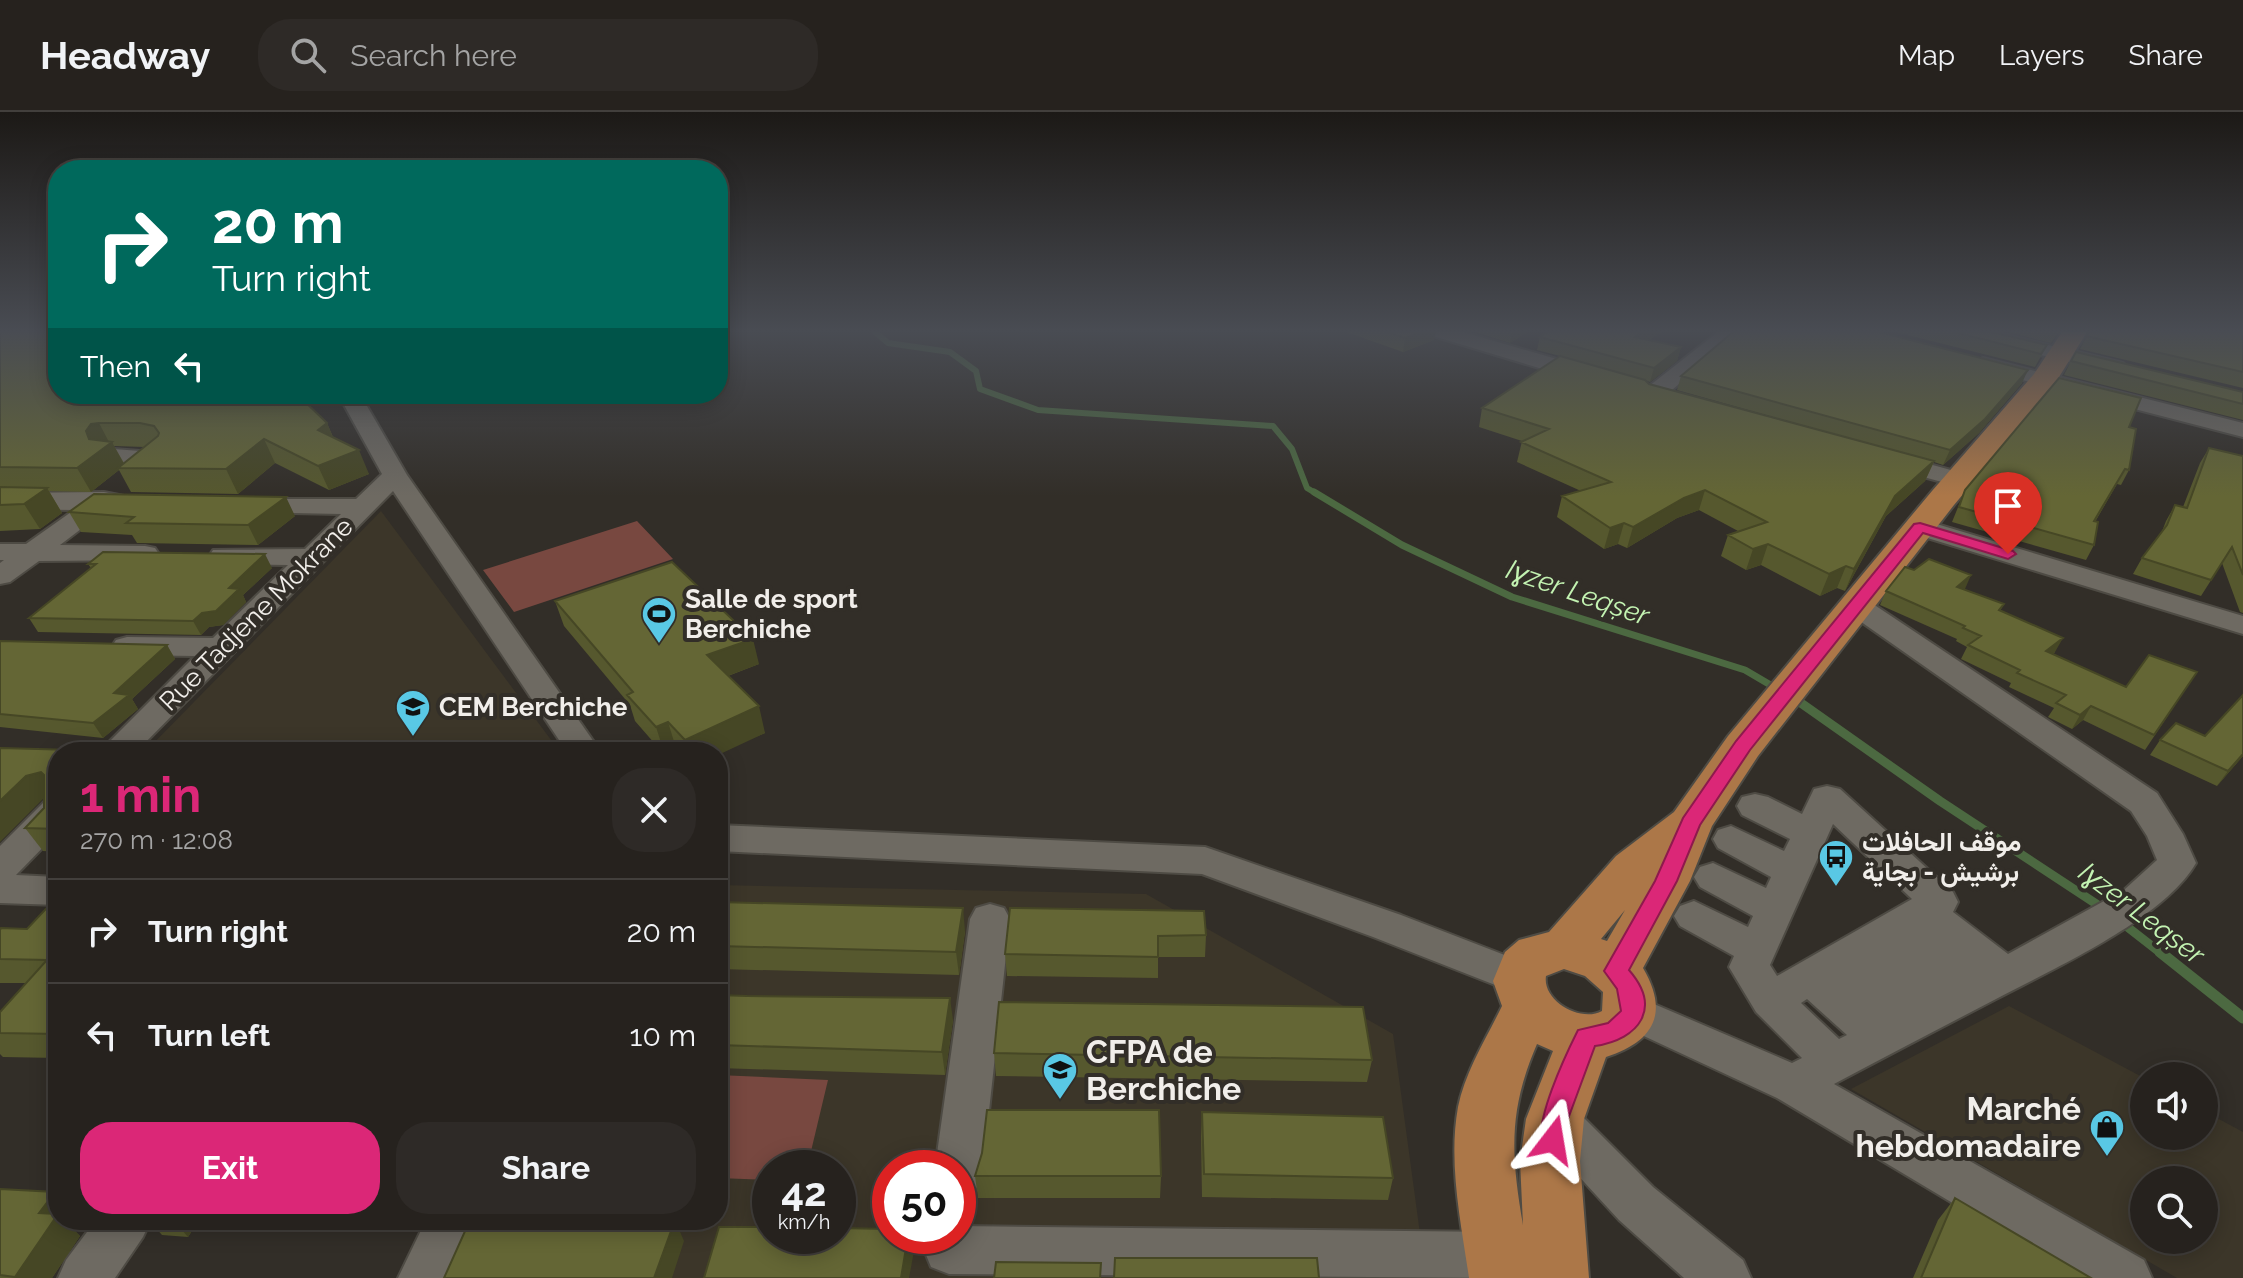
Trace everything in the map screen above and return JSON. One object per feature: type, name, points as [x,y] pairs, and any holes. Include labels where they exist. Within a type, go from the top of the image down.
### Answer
[{"type":"main road","points":[[1725,848],[1743,746],[2038,386]]},
{"type":"main road","points":[[1564,949],[1627,874],[1660,844],[1725,848]]},
{"type":"main road","points":[[1557,1278],[1550,1161],[1555,1119],[1612,1007],[1666,881],[1725,848]]},
{"type":"main road","points":[[1499,1267],[1488,1193],[1485,1140],[1491,1089],[1523,992],[1522,965],[1547,950],[1564,949],[1592,956],[1612,1007]]},
{"type":"main road","points":[[1523,992],[1541,1020],[1559,1030],[1612,1007]]},
{"type":"street","points":[[1625,386],[1682,403]]},
{"type":"street","points":[[1652,395],[1663,386]]},
{"type":"street","points":[[2073,386],[2243,430]]},
{"type":"street","points":[[355,404],[395,475],[577,742]]},
{"type":"street","points":[[1861,452],[1960,480]]},
{"type":"street","points":[[0,576],[157,458],[114,456]]},
{"type":"street","name":"Rue Tadjene Mokrane","points":[[126,742],[395,475]]},
{"type":"street","points":[[0,501],[147,503]]},
{"type":"street","points":[[224,504],[363,507]]},
{"type":"street","points":[[1920,527],[2243,625]]},
{"type":"street","points":[[0,552],[172,555]]},
{"type":"street","points":[[203,555],[312,557]]},
{"type":"street","points":[[1793,1084],[2043,955],[2138,900],[2177,863],[2165,834],[2144,802],[1857,606]]},
{"type":"street","points":[[95,645],[222,647]]},
{"type":"street","points":[[1771,1000],[1939,902],[1827,798],[1749,967],[1771,1000],[1835,1063]]},
{"type":"street","points":[[0,869],[48,820]]},
{"type":"street","points":[[728,838],[1205,861],[1387,926],[1523,992]]},
{"type":"street","points":[[1725,848],[1788,882]]},
{"type":"street","points":[[1725,848],[1788,882]]},
{"type":"street","points":[[1725,848],[1788,882]]},
{"type":"street","points":[[0,889],[48,891]]},
{"type":"street","points":[[961,1150],[990,919]]},
{"type":"street","points":[[1868,943],[1942,1007]]},
{"type":"street","points":[[1868,943],[1942,1007]]},
{"type":"street","points":[[1868,943],[1942,1007]]},
{"type":"street","points":[[1612,1007],[1793,1084],[2126,1278]]},
{"type":"street","points":[[1555,1119],[1597,1167],[1642,1211],[1725,1278]]},
{"type":"street","points":[[84,1278],[119,1230]]},
{"type":"street","points":[[424,1278],[446,1230]]},
{"type":"street","points":[[948,1255],[1499,1267]]},
{"type":"shaded area","points":[[381,511],[553,742],[155,742]]},
{"type":"shaded area","points":[[637,521],[673,559],[514,612],[483,570]]},
{"type":"shaded area","name":"CFPA de Berchiche","points":[[728,885],[1146,894],[1393,1034],[1426,1278],[461,1278],[483,1230],[728,1230]]},
{"type":"shaded area","name":"Marché hebdomadaire","points":[[2009,1006],[2130,1071],[2130,1150],[2218,1150],[2218,1119],[2243,1132],[2243,1278],[2177,1278],[2136,1254],[2218,1254],[2218,1166],[2130,1166],[2130,1251],[1851,1089]]},
{"type":"shaded area","points":[[728,1075],[828,1080],[811,1150],[752,1150],[752,1179],[728,1178]]},
{"type":"building","points":[[0,386],[48,386],[48,404],[307,404],[327,423],[318,430],[359,450],[318,466],[264,439],[226,469],[118,468],[159,433],[154,426],[140,423],[99,423],[91,424],[86,431],[89,439],[112,442],[77,468],[0,467]]},
{"type":"building","points":[[1514,386],[1658,386],[1934,461],[1895,496],[1854,569],[1846,566],[1829,574],[1768,544],[1753,549],[1728,535],[1767,522],[1705,490],[1684,498],[1633,527],[1624,523],[1610,528],[1562,496],[1611,482],[1521,442],[1549,429],[1482,408]]},
{"type":"building","points":[[1719,386],[2014,386],[1985,419],[1950,450]]},
{"type":"building","points":[[2052,386],[2093,386],[2141,398],[2129,427],[2136,429],[2129,470],[2125,469],[2094,521],[2098,522],[2094,545],[1959,507],[1965,490]]},
{"type":"building","points":[[2173,386],[2220,386],[2243,392],[2243,404]]},
{"type":"building","points":[[2209,448],[2243,456],[2243,575],[2232,547],[2211,580],[2142,558],[2167,525],[2175,505],[2187,508]]},
{"type":"building","points":[[0,487],[47,488],[24,504],[0,505]]},
{"type":"building","points":[[94,494],[286,497],[248,525],[126,523],[134,517],[69,512]]},
{"type":"building","points":[[103,552],[265,554],[229,588],[239,589],[216,611],[202,613],[193,621],[29,618],[96,564],[88,564]]},
{"type":"building","points":[[1929,559],[1971,575],[1957,587],[2004,604],[1999,610],[2063,638],[2046,651],[2126,687],[2149,655],[2197,672],[2154,735],[2091,706],[2080,715],[2056,703],[2066,695],[2017,673],[2020,670],[1968,645],[1981,636],[1886,591],[1905,567],[1914,570]]},
{"type":"building","points":[[672,562],[753,639],[707,655],[759,706],[685,740],[668,722],[656,727],[627,695],[633,692],[555,601]]},
{"type":"building","points":[[0,641],[167,645],[114,693],[129,695],[93,723],[0,714]]},
{"type":"building","points":[[2243,695],[2243,754],[2228,771],[2160,740],[2176,723],[2205,736]]},
{"type":"building","points":[[0,748],[48,749],[48,829],[25,828],[44,808],[44,775],[41,772],[26,776],[0,801]]},
{"type":"building","points":[[728,902],[963,908],[956,952],[728,946]]},
{"type":"building","points":[[48,907],[48,1034],[0,1033],[0,1012],[47,960],[0,959],[1,928],[27,929]]},
{"type":"building","points":[[1010,908],[1204,911],[1206,935],[1158,936],[1158,957],[1005,954]]},
{"type":"building","points":[[728,995],[950,998],[942,1052],[728,1045]]},
{"type":"building","points":[[999,1002],[1363,1007],[1372,1060],[994,1053]]},
{"type":"building","points":[[987,1110],[1159,1110],[1161,1176],[976,1176]]},
{"type":"building","points":[[1202,1112],[1383,1117],[1393,1178],[1204,1174]]},
{"type":"building","points":[[0,1189],[48,1192],[48,1201],[39,1213],[48,1213],[48,1229],[15,1277],[0,1275]]},
{"type":"building","points":[[1955,1198],[2091,1278],[1921,1278]]},
{"type":"building","points":[[752,1227],[752,1254],[856,1254],[856,1228],[872,1229],[872,1254],[905,1254],[901,1278],[704,1278],[718,1230]]},
{"type":"building","points":[[466,1230],[671,1230],[654,1278],[444,1278]]},
{"type":"building","points":[[1115,1258],[1317,1258],[1319,1278],[1114,1278]]},
{"type":"building","points":[[996,1262],[1101,1263],[1100,1278],[994,1278]]},
{"type":"waterway","name":"Iɣzer Leqṣer","points":[[979,386],[1038,410],[1273,426],[1292,449],[1307,488],[1317,494]]},
{"type":"waterway","name":"Iɣzer Leqṣer","points":[[1314,492],[1402,545],[1512,597],[1745,670],[1779,690]]},
{"type":"waterway","name":"Iɣzer Leqṣer","points":[[1791,696],[1940,801],[2107,911]]},
{"type":"waterway","name":"Iɣzer Leqṣer","points":[[2121,922],[2162,954]]},
{"type":"waterway","name":"Iɣzer Leqṣer","points":[[2160,952],[2243,1018]]},
{"type":"place","name":"Salle de sport Berchiche","points":[[659,645]]},
{"type":"place","name":"CEM Berchiche","points":[[413,738]]},
{"type":"place","name":"موقف الحافلات برشيش - بجاية","points":[[1836,888]]},
{"type":"place","name":"CFPA de Berchiche","points":[[1060,1101]]},
{"type":"place","name":"Marché hebdomadaire","points":[[2107,1158]]},
{"type":"route","points":[[1553,1140],[1555,1119],[1586,1037],[1614,1033],[1626,1024],[1633,1012],[1633,999],[1627,984],[1616,971],[1666,881],[1690,823],[1743,746],[1920,527],[2008,554]]}]
